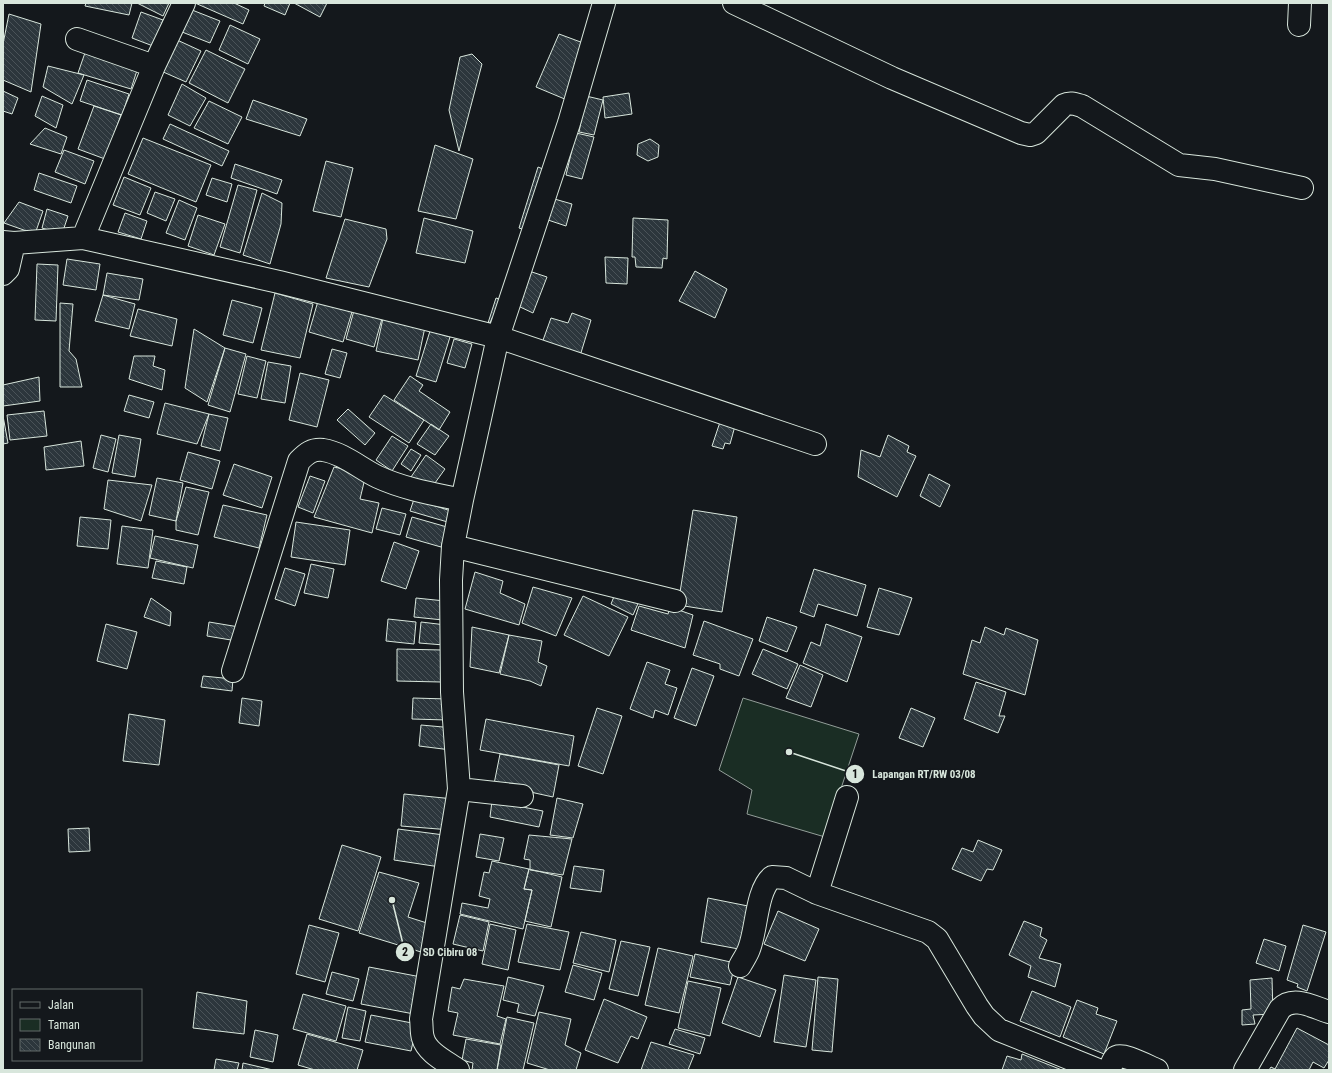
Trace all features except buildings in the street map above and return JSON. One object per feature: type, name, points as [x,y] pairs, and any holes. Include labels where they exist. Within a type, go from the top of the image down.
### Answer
[{"type":"street","points":[[83,238],[154,66],[184,3]]},
{"type":"street","points":[[734,3],[892,78],[1021,133],[1030,135],[1036,133],[1064,105],[1073,103],[1082,106],[1179,165],[1215,169],[1302,188]]},
{"type":"street","points":[[1300,3],[1300,25]]},
{"type":"street","points":[[458,1070],[430,1050],[423,1038],[421,1019],[459,789],[452,692],[451,580],[454,546],[462,500],[498,337],[606,8]]},
{"type":"street","points":[[77,39],[154,66]]},
{"type":"street","points":[[3,274],[8,269],[8,242],[83,238],[279,282],[498,337],[815,444]]},
{"type":"street","points":[[233,671],[299,461],[307,452],[325,450],[349,460],[379,477],[417,490],[462,500]]},
{"type":"street","points":[[454,546],[675,601]]},
{"type":"street","points":[[459,789],[522,796]]},
{"type":"street","points":[[817,893],[847,797]]},
{"type":"street","points":[[740,966],[749,949],[767,881],[772,877],[786,878],[817,893],[928,932],[937,939],[984,1016],[999,1030],[1098,1070]]},
{"type":"street","points":[[1245,1070],[1280,1009],[1285,1004],[1299,1002],[1329,1012]]},
{"type":"street","points":[[1110,1070],[1114,1059],[1120,1056],[1125,1056],[1157,1070]]},
{"type":"green space","points":[[743,698],[859,734],[825,837],[747,814],[752,790],[719,770]]},
{"type":"place","name":"Lapangan RT/RW 03/08","points":[[789,752]]},
{"type":"place","name":"SD Cibiru 08","points":[[392,900]]}]
